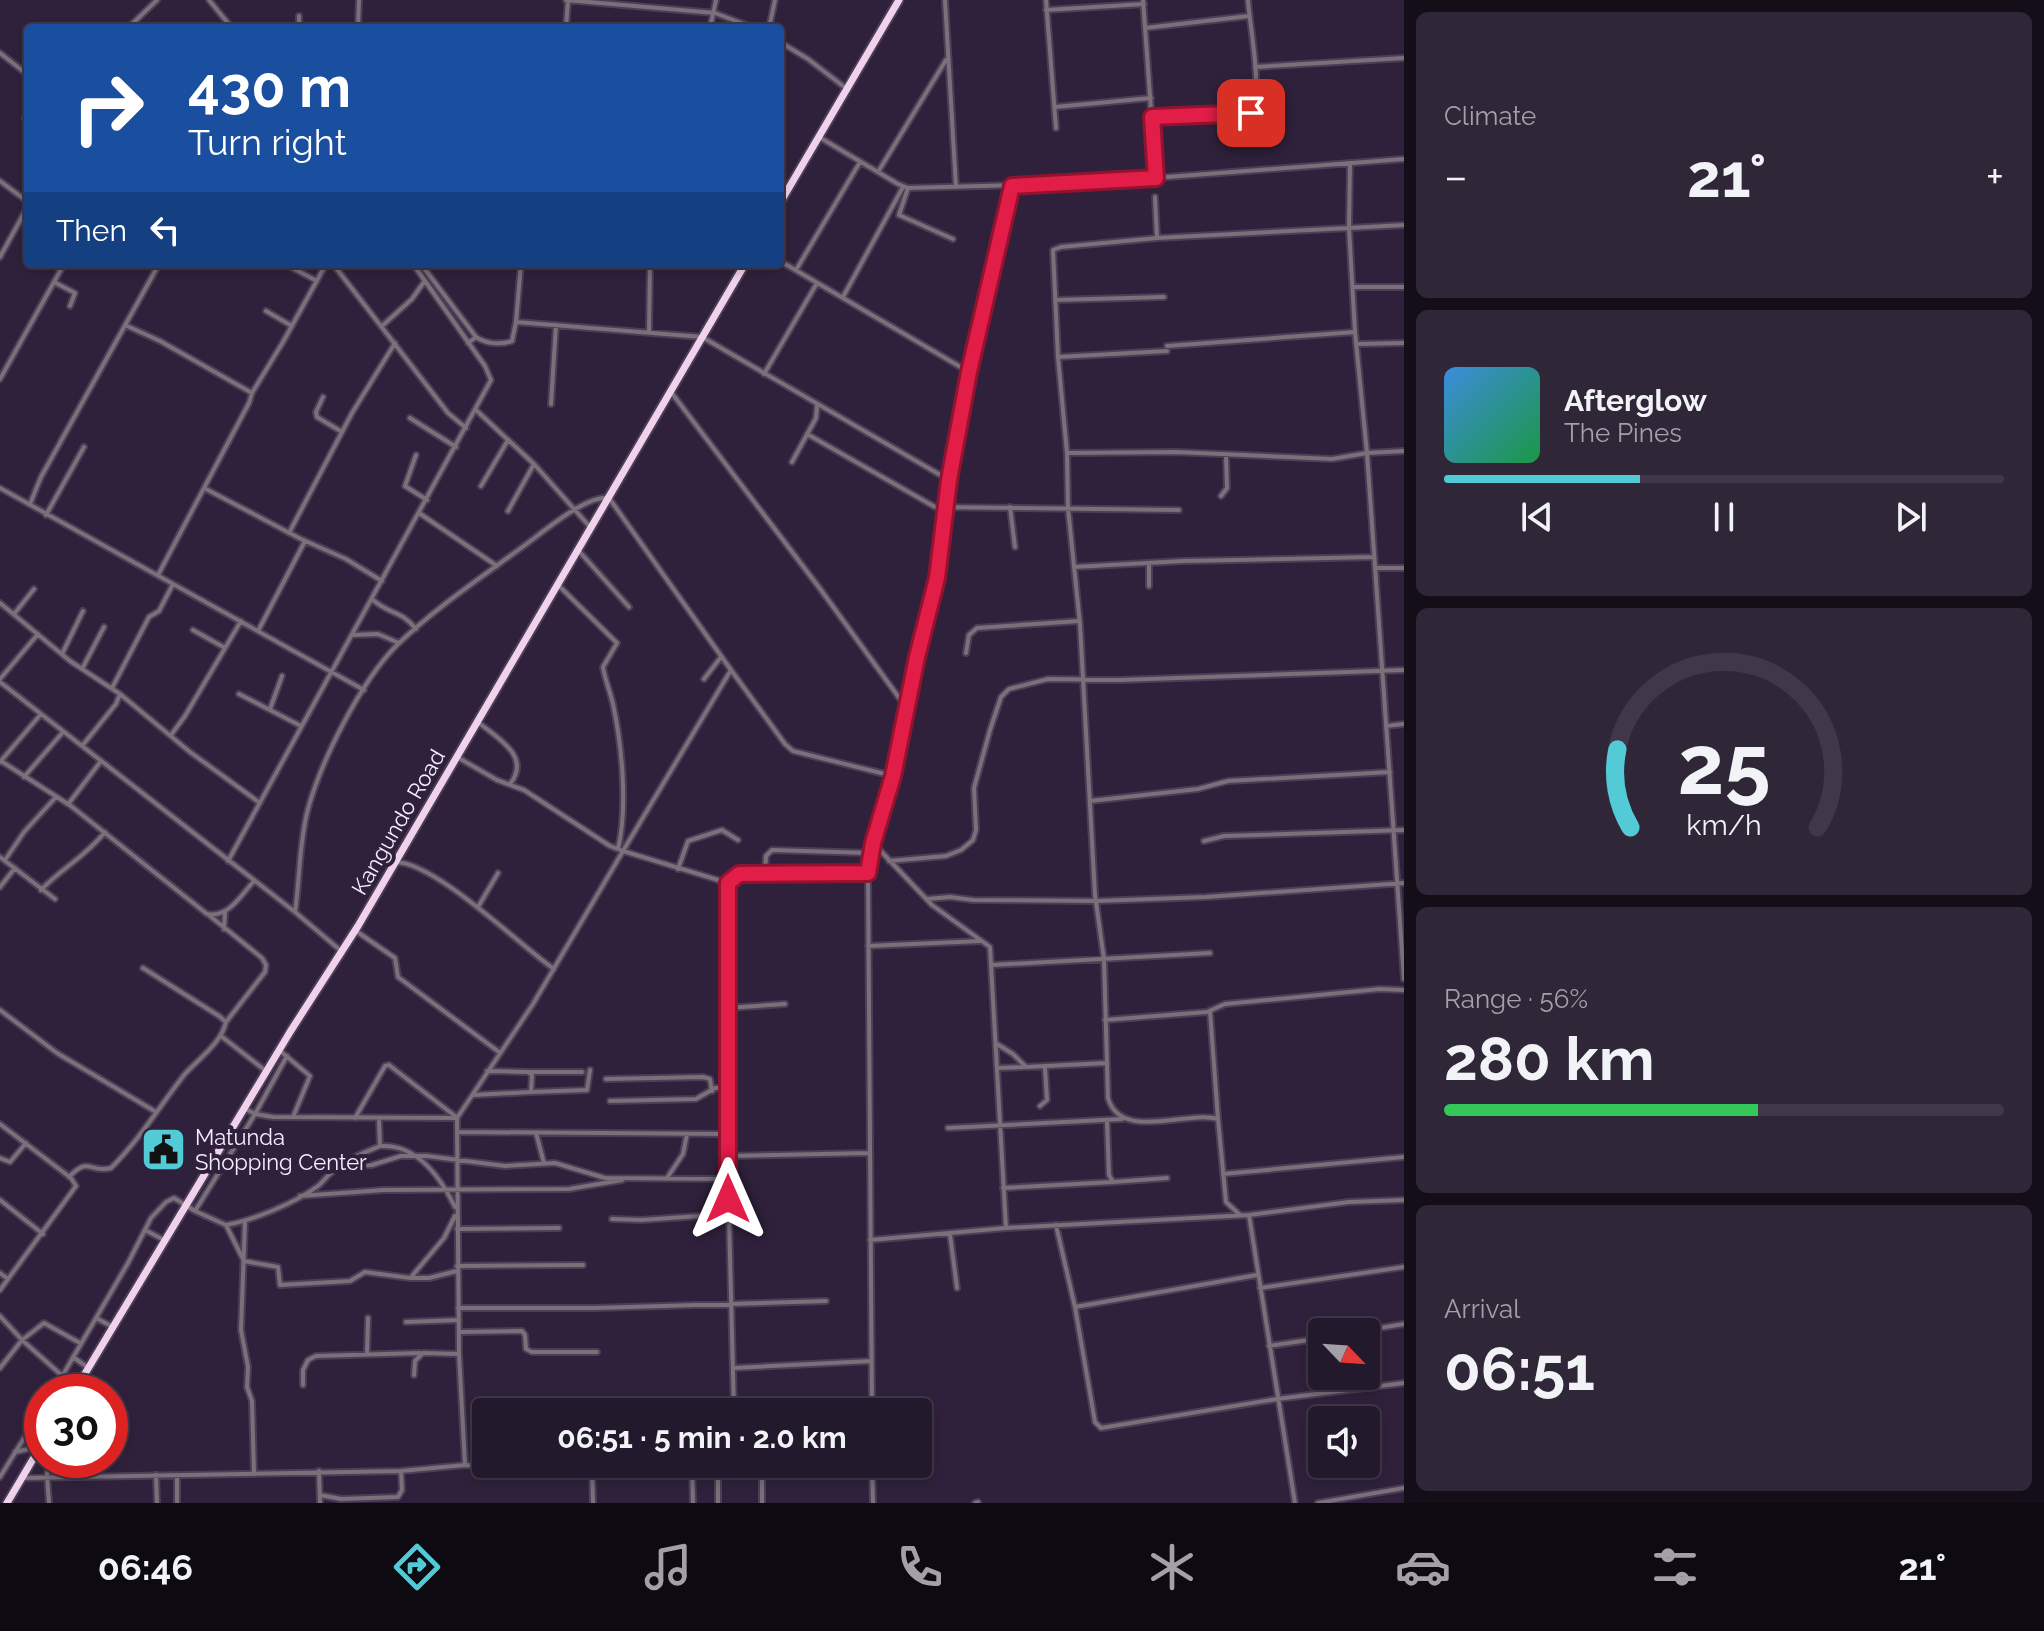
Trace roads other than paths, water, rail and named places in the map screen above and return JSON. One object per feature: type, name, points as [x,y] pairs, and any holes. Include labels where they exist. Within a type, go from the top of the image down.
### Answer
[{"type":"highway","points":[[784,196],[899,0]]},
{"type":"highway","name":"Kangundo Road","points":[[85,1374],[266,1071],[342,951],[743,268]]},
{"type":"highway","points":[[7,1503],[23,1478]]},
{"type":"street","points":[[132,24],[157,0]]},
{"type":"street","points":[[209,0],[229,24]]},
{"type":"street","points":[[358,24],[359,0]]},
{"type":"street","points":[[566,24],[567,0],[632,3],[715,13],[744,24]]},
{"type":"street","points":[[711,24],[716,0]]},
{"type":"street","points":[[770,24],[775,0]]},
{"type":"street","points":[[945,0],[956,187]]},
{"type":"street","points":[[1046,0],[1056,128]]},
{"type":"street","points":[[1152,117],[1250,115],[1254,106],[1255,67],[1248,0]]},
{"type":"street","points":[[1046,10],[1143,2],[1156,178]]},
{"type":"street","points":[[299,16],[299,24]]},
{"type":"street","points":[[1145,28],[1249,16]]},
{"type":"street","points":[[784,44],[847,89]]},
{"type":"street","points":[[0,53],[24,72]]},
{"type":"street","points":[[878,173],[947,58]]},
{"type":"street","points":[[1255,67],[1404,58]]},
{"type":"street","points":[[1055,107],[1151,98]]},
{"type":"street","points":[[819,137],[906,187],[1012,186],[1156,178],[1404,159]]},
{"type":"street","points":[[796,270],[860,162]]},
{"type":"street","points":[[1350,163],[1349,228],[1355,332],[1367,453],[1394,830],[1401,883],[1404,979]]},
{"type":"street","points":[[0,181],[24,201]]},
{"type":"street","points":[[872,1398],[870,853],[893,776],[905,707],[937,578],[949,480],[969,372],[1012,186]]},
{"type":"street","points":[[906,187],[899,215],[953,239]]},
{"type":"street","points":[[843,297],[906,187]]},
{"type":"street","points":[[1155,197],[1157,238]]},
{"type":"street","points":[[0,257],[24,212]]},
{"type":"street","points":[[1124,1119],[1111,1108],[1106,1063],[1104,959],[1068,508],[1053,250],[1157,238],[1404,225]]},
{"type":"street","points":[[784,263],[969,372]]},
{"type":"street","points":[[0,379],[62,268]]},
{"type":"street","points":[[30,504],[41,477],[157,268]]},
{"type":"street","points":[[293,268],[317,281]]},
{"type":"street","points":[[158,576],[252,393],[324,268]]},
{"type":"street","points":[[336,268],[448,413],[466,428]]},
{"type":"street","points":[[228,861],[491,380],[490,374],[416,268]]},
{"type":"street","points":[[424,268],[476,337],[483,341],[510,342],[516,322],[521,268]]},
{"type":"street","points":[[382,326],[412,299],[425,281],[428,268]]},
{"type":"street","points":[[649,332],[650,268]]},
{"type":"street","points":[[54,282],[75,293],[70,306]]},
{"type":"street","points":[[764,374],[817,283]]},
{"type":"street","points":[[1353,287],[1404,287]]},
{"type":"street","points":[[1055,300],[1164,297]]},
{"type":"street","points":[[266,311],[292,326]]},
{"type":"street","points":[[516,322],[702,337],[949,480]]},
{"type":"street","points":[[125,325],[160,341],[252,393]]},
{"type":"street","points":[[551,404],[556,325]]},
{"type":"street","points":[[1058,357],[1355,332]]},
{"type":"street","points":[[468,343],[476,337]]},
{"type":"street","points":[[289,533],[342,432],[395,343]]},
{"type":"street","points":[[1356,344],[1404,343]]},
{"type":"street","points":[[670,391],[821,590],[905,707]]},
{"type":"street","points":[[323,397],[317,417],[342,432]]},
{"type":"street","points":[[792,462],[817,413],[816,404]]},
{"type":"street","points":[[476,410],[534,464],[591,528]]},
{"type":"street","points":[[410,418],[456,447]]},
{"type":"street","points":[[807,434],[935,507],[1179,510]]},
{"type":"street","points":[[481,486],[508,440]]},
{"type":"street","points":[[46,515],[84,447]]},
{"type":"street","points":[[1067,453],[1176,452],[1332,459],[1404,451]]},
{"type":"street","points":[[416,455],[405,486],[427,500]]},
{"type":"street","points":[[1221,496],[1227,488],[1226,455]]},
{"type":"street","points":[[508,511],[534,464]]},
{"type":"street","points":[[0,488],[364,690]]},
{"type":"street","points":[[204,488],[346,559],[382,581]]},
{"type":"street","points":[[295,912],[303,832],[310,802],[337,737],[377,670],[399,643],[416,629],[497,566],[594,498],[609,498],[785,744],[793,751],[893,776]]},
{"type":"street","points":[[1010,507],[1015,547]]},
{"type":"street","points":[[419,513],[497,566]]},
{"type":"street","points":[[258,631],[305,541]]},
{"type":"street","points":[[578,550],[629,607]]},
{"type":"street","points":[[1074,567],[1374,557]]},
{"type":"street","points":[[1149,563],[1149,586]]},
{"type":"street","points":[[1375,568],[1404,568]]},
{"type":"street","points":[[112,688],[149,617],[159,611],[173,584]]},
{"type":"street","points":[[557,584],[617,643],[603,667],[614,713],[621,774],[620,850]]},
{"type":"street","points":[[14,614],[34,589]]},
{"type":"street","points":[[372,599],[384,609],[406,616],[416,629]]},
{"type":"street","points":[[0,603],[62,654],[120,694],[260,803]]},
{"type":"street","points":[[62,654],[83,611]]},
{"type":"street","points":[[171,735],[241,621]]},
{"type":"street","points":[[966,653],[969,635],[977,628],[1079,621]]},
{"type":"street","points":[[82,669],[104,627]]},
{"type":"street","points":[[193,630],[225,648]]},
{"type":"street","points":[[38,634],[0,680],[342,951]]},
{"type":"street","points":[[352,635],[378,634],[399,643]]},
{"type":"street","points":[[704,679],[721,657]]},
{"type":"street","points":[[465,1465],[459,1354],[457,1118],[533,1004],[620,850],[731,670]]},
{"type":"street","points":[[889,861],[946,856],[969,845],[976,830],[974,788],[1003,694],[1033,681],[1404,670]]},
{"type":"street","points":[[270,709],[282,676]]},
{"type":"street","points":[[82,746],[116,704],[120,694]]},
{"type":"street","points":[[239,694],[302,726]]},
{"type":"street","points":[[41,714],[0,761],[68,804],[105,832],[262,958],[266,965],[265,972],[226,1022],[221,1036],[186,1074],[111,1168],[105,1170],[85,1164],[69,1177]]},
{"type":"street","points":[[478,722],[514,752],[516,773],[509,784]]},
{"type":"street","points":[[1386,726],[1404,724]]},
{"type":"street","points":[[24,777],[63,732]]},
{"type":"street","points":[[457,757],[541,800],[620,850],[728,883]]},
{"type":"street","points":[[68,804],[101,761]]},
{"type":"street","points":[[1090,801],[1198,789],[1228,781],[1390,772]]},
{"type":"street","points":[[55,899],[2,858],[56,797]]},
{"type":"street","points":[[678,869],[688,841],[722,830],[738,840]]},
{"type":"street","points":[[1204,841],[1224,836],[1404,830]]},
{"type":"street","points":[[41,890],[55,875],[76,863],[105,832]]},
{"type":"street","points":[[873,843],[926,899],[990,947],[1006,1228]]},
{"type":"street","points":[[765,873],[766,856],[772,850],[870,853]]},
{"type":"street","points":[[394,862],[412,864],[478,907],[554,969]]},
{"type":"street","points":[[0,887],[15,868]]},
{"type":"street","points":[[478,907],[498,873]]},
{"type":"street","points":[[728,883],[739,874],[868,873]]},
{"type":"street","points":[[207,914],[225,912],[254,881]]},
{"type":"street","points":[[728,883],[728,1179],[734,1398]]},
{"type":"street","points":[[926,899],[1097,901],[1206,897],[1401,883]]},
{"type":"street","points":[[224,929],[225,912]]},
{"type":"street","points":[[354,930],[380,945],[397,960],[397,974],[405,983],[499,1052]]},
{"type":"street","points":[[868,946],[982,941]]},
{"type":"street","points":[[992,965],[1210,953]]},
{"type":"street","points":[[143,968],[226,1022]]},
{"type":"street","points":[[1105,1020],[1210,1011],[1225,1004],[1380,989],[1404,990]]},
{"type":"street","points":[[728,1008],[785,1004]]},
{"type":"street","points":[[0,1010],[57,1053],[156,1112]]},
{"type":"street","points":[[1210,1011],[1226,1202],[1240,1215]]},
{"type":"street","points":[[221,1036],[266,1071]]},
{"type":"street","points":[[996,1043],[1026,1067]]},
{"type":"street","points":[[279,1050],[310,1076],[293,1117]]},
{"type":"street","points":[[195,1211],[287,1056]]},
{"type":"street","points":[[997,1068],[1106,1063]]},
{"type":"street","points":[[355,1118],[385,1066],[389,1065],[457,1118]]},
{"type":"street","points":[[1040,1106],[1047,1100],[1045,1068]]},
{"type":"street","points":[[472,1095],[587,1090],[590,1070]]},
{"type":"street","points":[[487,1071],[582,1072]]},
{"type":"street","points":[[530,1072],[531,1092]]},
{"type":"street","points":[[606,1079],[703,1077],[710,1079],[712,1091]]},
{"type":"street","points":[[610,1101],[696,1099],[718,1087],[729,1088]]},
{"type":"street","points":[[244,1108],[255,1114],[293,1117],[457,1118]]},
{"type":"street","points":[[948,1128],[1000,1123],[1178,1120],[1209,1116],[1218,1119]]},
{"type":"street","points":[[379,1119],[380,1146]]},
{"type":"street","points":[[1107,1121],[1109,1175],[1113,1182]]},
{"type":"street","points":[[0,1124],[69,1177],[76,1186],[0,1290]]},
{"type":"street","points":[[458,1132],[728,1134]]},
{"type":"street","points":[[536,1133],[544,1163]]},
{"type":"street","points":[[667,1179],[683,1154],[687,1134]]},
{"type":"street","points":[[0,1158],[10,1162],[26,1143]]},
{"type":"street","points":[[64,1374],[154,1213],[174,1198],[226,1225],[245,1221],[316,1188],[338,1167],[360,1153],[393,1145],[417,1156],[437,1175],[457,1211]]},
{"type":"street","points":[[728,1156],[869,1153]]},
{"type":"street","points":[[338,1167],[372,1165],[401,1156],[417,1156],[505,1166],[544,1163],[605,1178],[728,1179]]},
{"type":"street","points":[[1223,1174],[1404,1157]]},
{"type":"street","points":[[1003,1188],[1167,1178]]},
{"type":"street","points":[[300,1196],[383,1190],[569,1189],[628,1179]]},
{"type":"street","points":[[0,1200],[43,1234]]},
{"type":"street","points":[[870,1240],[1006,1228],[1249,1215],[1349,1202],[1404,1200]]},
{"type":"street","points":[[410,1278],[444,1238],[457,1211]]},
{"type":"street","points":[[612,1219],[729,1214]]},
{"type":"street","points":[[1249,1215],[1295,1503]]},
{"type":"street","points":[[245,1221],[241,1330],[248,1367],[247,1387],[252,1401],[251,1452],[254,1473]]},
{"type":"street","points":[[226,1225],[244,1261]]},
{"type":"street","points":[[1056,1225],[1075,1307],[1095,1422],[1099,1427],[1404,1383]]},
{"type":"street","points":[[457,1229],[559,1228]]},
{"type":"street","points":[[145,1230],[164,1240]]},
{"type":"street","points":[[950,1234],[957,1288]]},
{"type":"street","points":[[244,1261],[278,1267],[280,1285],[350,1281],[365,1272],[382,1277],[429,1278],[458,1268],[583,1265]]},
{"type":"street","points":[[1260,1288],[1404,1267]]},
{"type":"street","points":[[0,1273],[8,1279]]},
{"type":"street","points":[[1075,1307],[1258,1275]]},
{"type":"street","points":[[458,1308],[826,1301]]},
{"type":"street","points":[[0,1316],[22,1340],[62,1374]]},
{"type":"street","points":[[96,1318],[113,1327]]},
{"type":"street","points":[[367,1354],[368,1318]]},
{"type":"street","points":[[406,1322],[459,1320]]},
{"type":"street","points":[[0,1368],[22,1340],[44,1323],[80,1343]]},
{"type":"street","points":[[1380,1328],[1404,1324]]},
{"type":"street","points":[[460,1332],[522,1331],[526,1349],[532,1352],[597,1352]]},
{"type":"street","points":[[1268,1346],[1308,1340]]},
{"type":"street","points":[[414,1375],[416,1357],[423,1353]]},
{"type":"street","points":[[303,1385],[303,1370],[308,1360],[328,1355],[459,1354]]},
{"type":"street","points":[[73,1357],[89,1368]]},
{"type":"street","points":[[733,1368],[871,1361]]},
{"type":"street","points":[[0,1477],[24,1438]]},
{"type":"street","points":[[15,1452],[24,1450]]},
{"type":"street","points":[[128,1475],[401,1471],[472,1465]]},
{"type":"street","points":[[319,1471],[320,1503]]},
{"type":"street","points":[[320,1495],[341,1499],[398,1497],[402,1490],[401,1471]]},
{"type":"street","points":[[156,1475],[157,1503]]},
{"type":"street","points":[[177,1475],[177,1503]]},
{"type":"street","points":[[47,1478],[49,1503]]},
{"type":"street","points":[[592,1478],[593,1503]]},
{"type":"street","points":[[692,1478],[693,1503]]},
{"type":"street","points":[[718,1478],[718,1503]]},
{"type":"street","points":[[762,1478],[762,1503]]},
{"type":"street","points":[[872,1478],[873,1503]]},
{"type":"street","points":[[1318,1503],[1404,1488]]},
{"type":"place","name":"Matunda Shopping Center","points":[[164,1150]]}]
